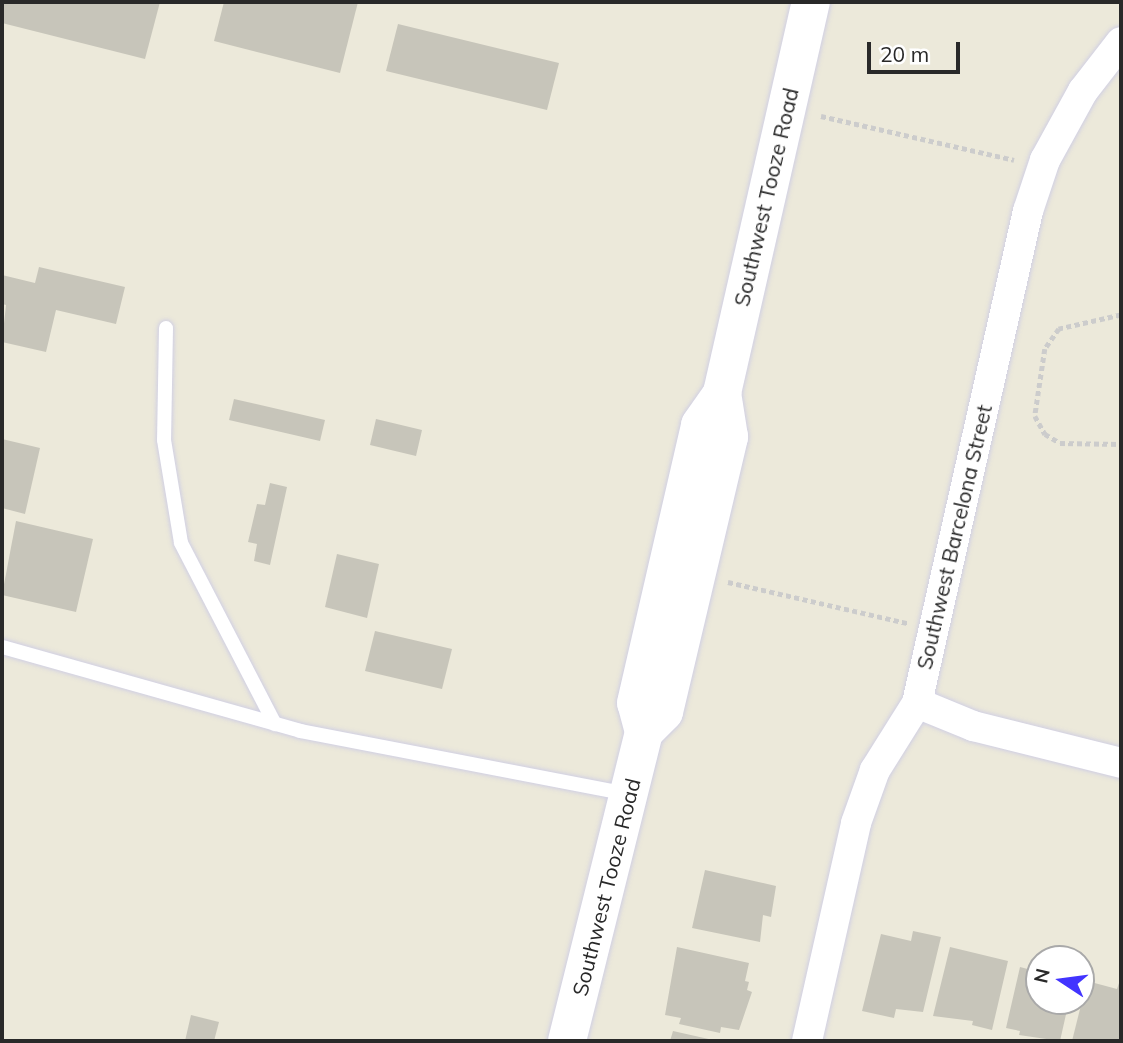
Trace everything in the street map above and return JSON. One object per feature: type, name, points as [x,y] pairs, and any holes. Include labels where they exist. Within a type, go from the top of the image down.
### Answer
[{"type":"main road","name":"Southwest Tooze Road","points":[[567,1041],[644,732],[636,703],[700,425],[722,393],[811,2]]},
{"type":"street","name":"Southwest Barcelona Street","points":[[807,1041],[856,823],[874,770],[917,703],[1028,211],[1043,167],[1083,91],[1121,42]]},
{"type":"street","points":[[917,703],[973,726],[1121,763]]},
{"type":"lane","points":[[166,328],[164,440],[181,542],[275,724]]},
{"type":"lane","points":[[2,647],[275,724],[629,794]]},
{"type":"path","points":[[786,108],[1043,167]]},
{"type":"path","points":[[1121,315],[1059,329],[1045,349],[1035,416],[1045,434],[1060,443],[1121,444]]},
{"type":"path","points":[[752,588],[934,628]]},
{"type":"building","points":[[2,2],[160,2],[145,59],[2,23]]},
{"type":"building","points":[[224,2],[358,2],[340,73],[214,41]]},
{"type":"building","points":[[398,24],[559,63],[547,110],[386,71]]},
{"type":"building","points":[[39,267],[125,287],[116,324],[56,310],[46,352],[2,342],[6,305],[2,304],[2,275],[35,283]]},
{"type":"building","points":[[234,399],[325,420],[320,441],[229,420]]},
{"type":"building","points":[[376,419],[422,430],[416,456],[370,445]]},
{"type":"building","points":[[2,439],[40,448],[25,514],[2,508]]},
{"type":"building","points":[[270,483],[287,487],[270,565],[254,561],[257,544],[248,542],[257,504],[265,505]]},
{"type":"building","points":[[16,521],[93,539],[76,612],[2,595]]},
{"type":"building","points":[[337,554],[379,564],[367,618],[325,607]]},
{"type":"building","points":[[375,631],[452,649],[442,689],[365,671]]},
{"type":"building","points":[[705,870],[776,886],[771,917],[763,915],[760,942],[692,928]]},
{"type":"building","points":[[913,931],[941,937],[923,1012],[896,1009],[894,1018],[862,1011],[881,934],[911,941]]},
{"type":"building","points":[[677,947],[749,963],[745,981],[749,982],[747,990],[752,992],[739,1030],[721,1027],[720,1033],[679,1024],[681,1018],[665,1015]]},
{"type":"building","points":[[950,947],[1008,961],[992,1030],[972,1025],[973,1021],[933,1016]]},
{"type":"building","points":[[1020,967],[1025,968],[1025,1015],[1066,1015],[1060,1041],[1019,1035],[1020,1031],[1006,1028]]},
{"type":"building","points":[[1121,977],[1121,1041],[1072,1041],[1078,1015],[1095,1015],[1095,983],[1117,989]]},
{"type":"building","points":[[191,1015],[219,1022],[214,1041],[185,1041]]},
{"type":"building","points":[[673,1031],[713,1040],[713,1041],[670,1041]]}]
